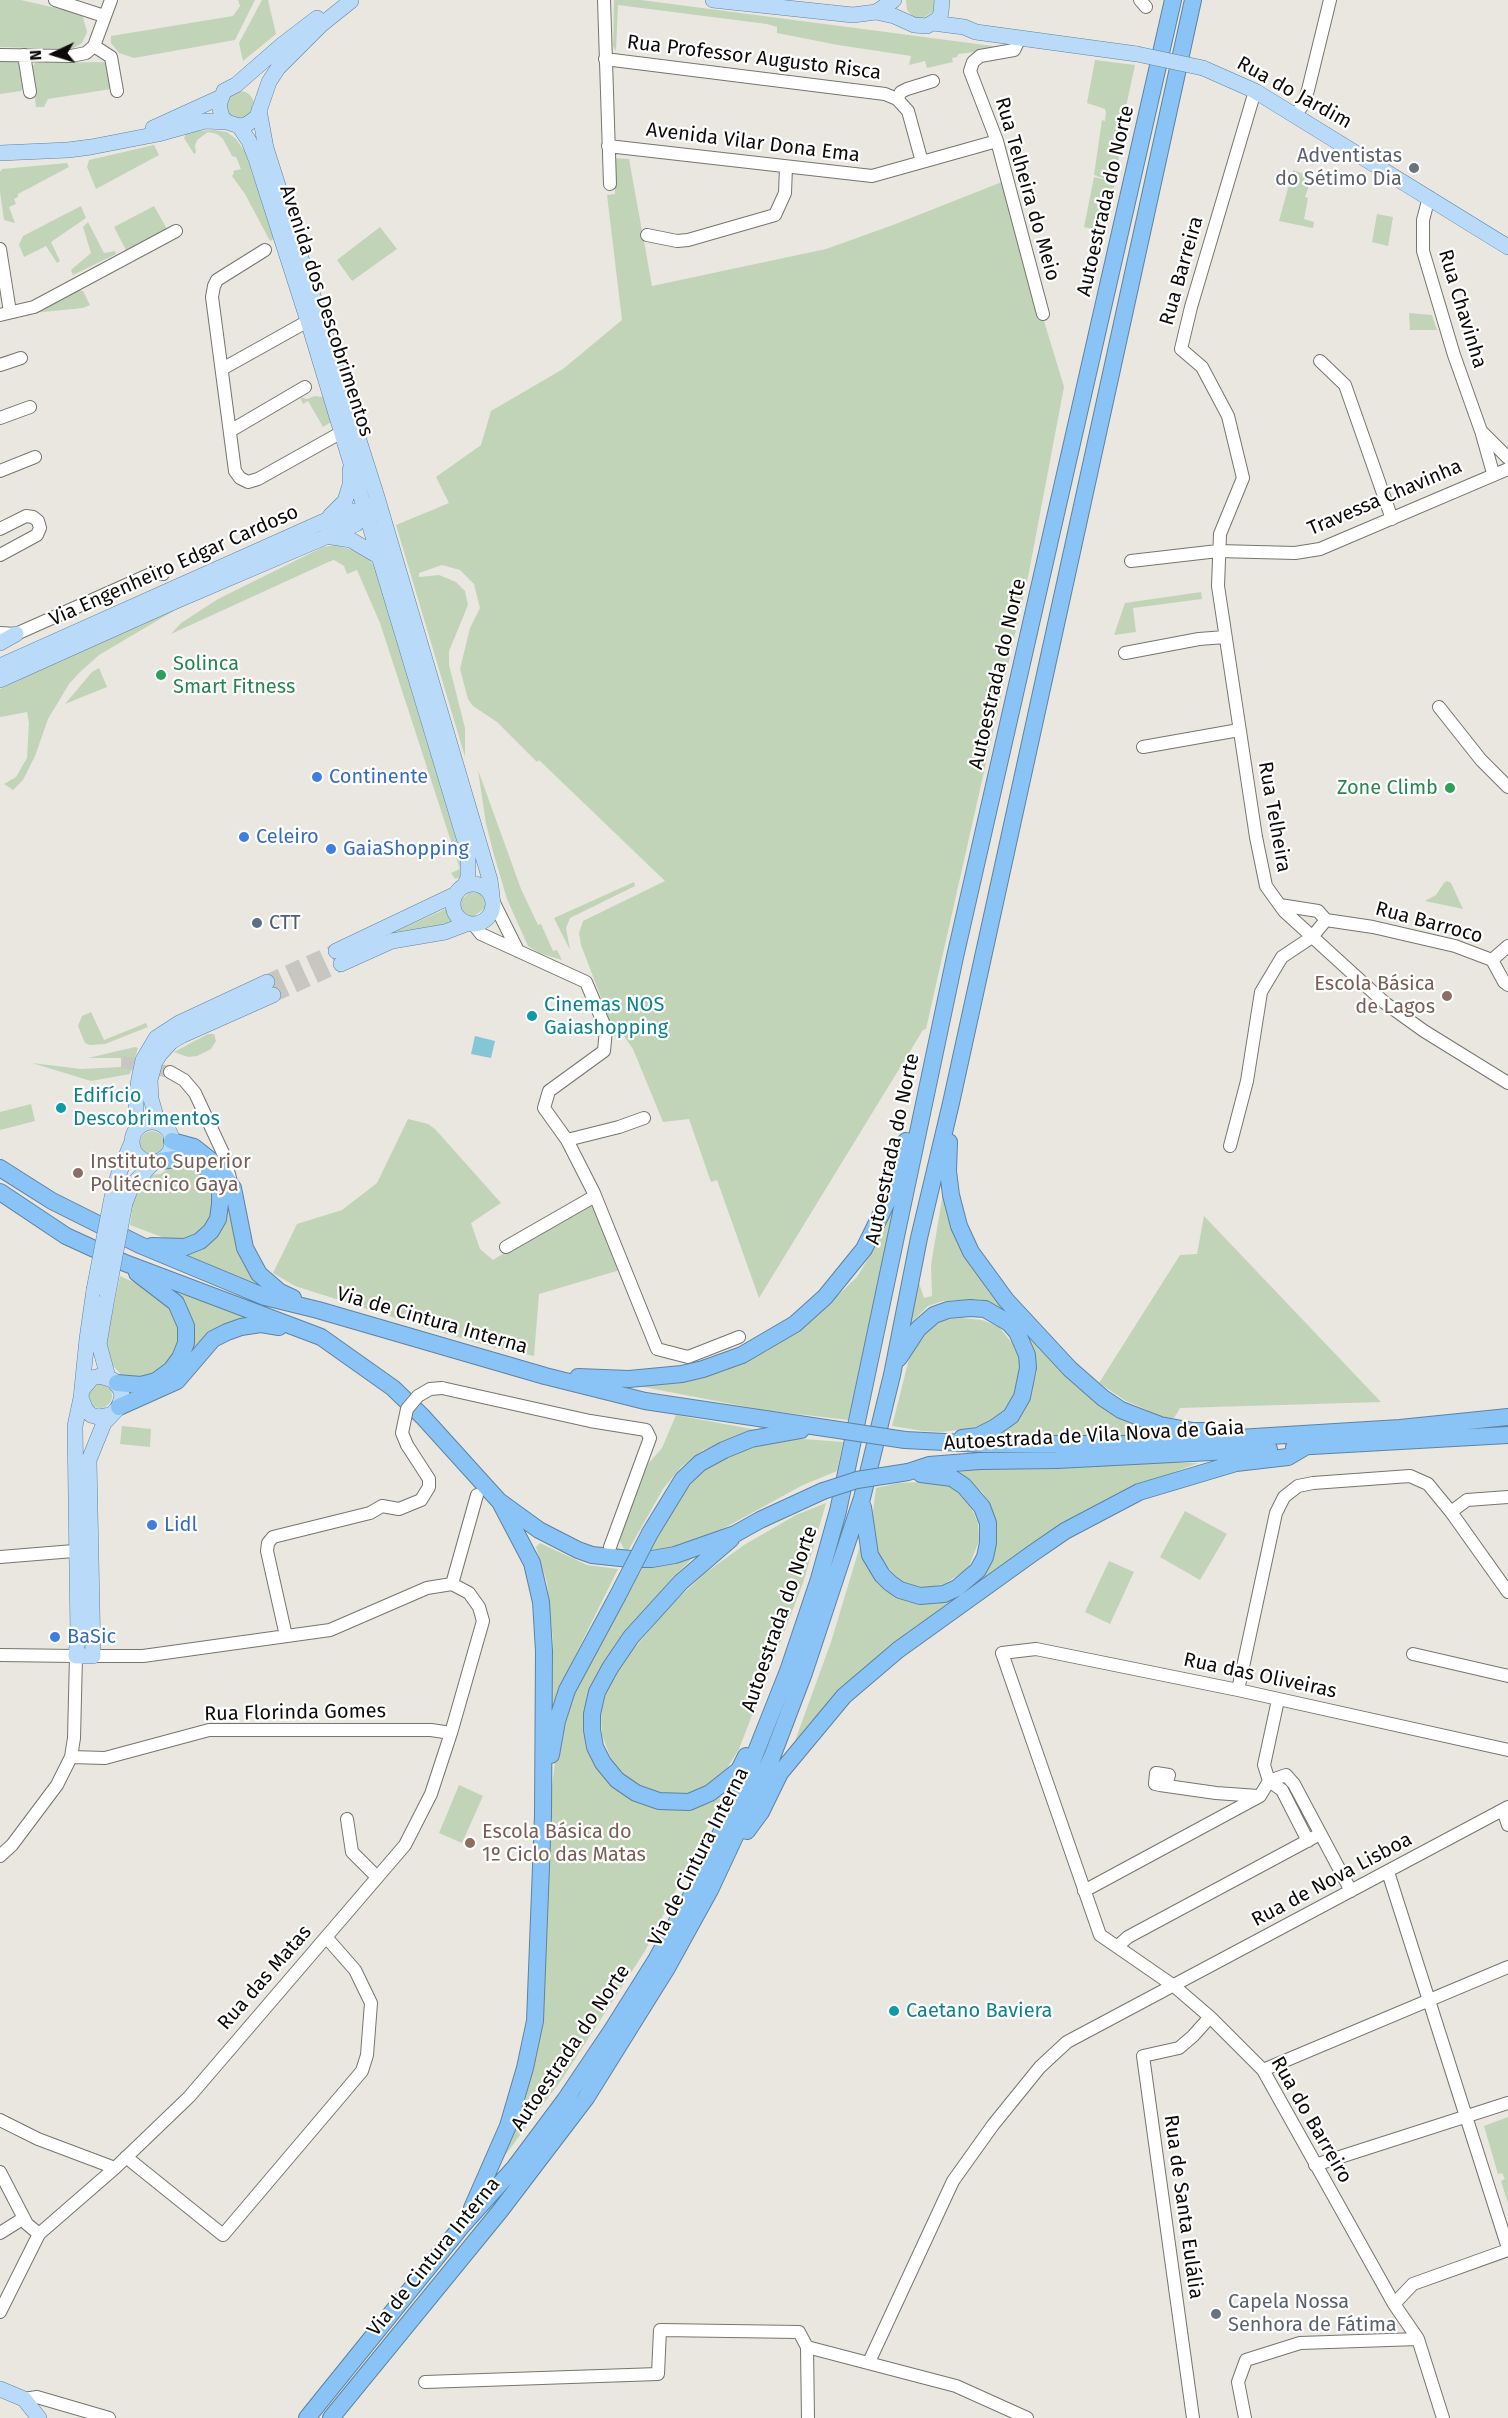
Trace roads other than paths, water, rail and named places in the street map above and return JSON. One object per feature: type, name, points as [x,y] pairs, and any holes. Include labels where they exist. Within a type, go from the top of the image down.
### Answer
[{"type":"highway","name":"Autoestrada do Norte","points":[[461,2227],[515,2167],[565,2100],[656,1960],[696,1887],[720,1836],[788,1671],[819,1579],[838,1511],[955,957],[1173,0]]},
{"type":"highway","name":"Autoestrada do Norte","points":[[892,1375],[916,1249],[951,1103],[1193,0]]},
{"type":"highway","points":[[508,1364],[573,1376],[629,1379],[682,1374],[722,1362],[760,1346],[795,1324],[812,1310],[839,1282],[864,1249],[887,1202],[896,1177],[955,957]]},
{"type":"highway","points":[[951,1103],[948,1171],[959,1226],[971,1252],[985,1273],[1070,1369],[1086,1385],[1121,1410],[1160,1425],[1193,1431],[1271,1429],[1280,1436]]},
{"type":"highway","points":[[172,1141],[194,1147],[202,1153],[218,1166],[233,1188],[244,1248],[259,1274],[280,1292],[318,1310]]},
{"type":"highway","points":[[140,1245],[185,1247],[200,1241],[211,1231],[218,1219],[220,1191],[214,1177],[203,1165],[193,1159],[181,1158],[157,1162]]},
{"type":"highway","name":"Via de Cintura Interna","points":[[0,1168],[52,1201],[140,1245],[265,1297],[318,1310],[545,1376],[645,1401],[905,1440],[939,1442]]},
{"type":"highway","points":[[0,1192],[66,1236],[125,1263],[321,1337],[393,1388],[423,1417],[499,1501],[532,1563],[541,1602],[544,1651],[543,1815],[535,2021],[525,2068],[508,2126],[492,2167],[461,2227]]},
{"type":"highway","points":[[112,1380],[141,1385],[156,1381],[171,1370],[180,1358],[186,1343],[186,1326],[176,1303],[125,1263]]},
{"type":"highway","points":[[892,1375],[897,1362],[918,1329],[934,1315],[948,1310],[970,1308],[985,1310],[1009,1323],[1017,1332],[1027,1354],[1028,1368],[1022,1397],[1011,1416],[978,1436],[939,1442]]},
{"type":"highway","points":[[115,1411],[177,1381],[213,1340],[227,1332],[261,1324],[300,1329]]},
{"type":"highway","name":"Via de Cintura Interna","points":[[331,2418],[500,2211],[586,2098],[667,1968],[720,1868],[772,1757],[800,1683],[862,1498],[892,1375]]},
{"type":"highway","name":"Autoestrada de Vila Nova de Gaia","points":[[939,1442],[1027,1445],[1140,1444],[1400,1428],[1508,1417]]},
{"type":"highway","points":[[543,1815],[557,1720],[567,1690],[650,1533],[683,1479],[700,1463],[751,1439],[826,1428]]},
{"type":"highway","name":"Autoestrada de Vila Nova de Gaia","points":[[499,1501],[556,1540],[578,1550],[630,1559],[664,1557],[695,1549],[735,1534],[823,1491],[856,1480],[908,1472],[929,1465],[1508,1435]]},
{"type":"highway","points":[[720,1868],[761,1812],[780,1773],[844,1696],[898,1650],[975,1594],[1065,1531],[1139,1492],[1236,1463],[1288,1458],[1305,1447]]},
{"type":"highway","points":[[862,1498],[870,1555],[882,1575],[900,1590],[920,1596],[944,1594],[957,1588],[978,1570],[985,1557],[988,1523],[982,1507],[964,1486],[952,1478],[908,1472]]},
{"type":"highway","points":[[735,1534],[674,1590],[630,1637],[597,1692],[592,1714],[595,1747],[603,1763],[616,1780],[636,1793],[659,1801],[688,1802],[710,1793],[739,1770],[788,1671]]},
{"type":"highway","name":"Via de Cintura Interna","points":[[307,2418],[461,2227]]},
{"type":"main road","points":[[233,124],[220,111],[221,97],[224,92],[236,85],[314,20],[351,0]]},
{"type":"main road","points":[[0,153],[68,150],[158,134],[205,121],[233,124],[252,122],[269,82],[278,68],[321,25],[351,0]]},
{"type":"main road","points":[[713,0],[837,15],[876,12],[894,0]]},
{"type":"main road","points":[[900,0],[901,12],[908,22]]},
{"type":"main road","points":[[933,23],[941,13],[942,0]]},
{"type":"main road","points":[[942,0],[964,27]]},
{"type":"main road","name":"Rua do Jardim","points":[[876,12],[921,26],[933,23],[964,27],[976,32],[1137,54],[1203,68],[1255,91],[1508,247]]},
{"type":"main road","points":[[236,85],[249,87],[254,92],[260,107]]},
{"type":"main road","points":[[126,140],[221,97]]},
{"type":"main road","name":"Avenida dos Descobrimentos","points":[[260,107],[266,148],[377,497],[375,513],[380,557],[468,850],[468,878],[460,890]]},
{"type":"main road","name":"Avenida dos Descobrimentos","points":[[233,124],[249,141],[256,159],[350,458],[375,513],[490,880],[493,899]]},
{"type":"main road","points":[[350,458],[350,485],[345,501],[324,529],[351,540],[380,557]]},
{"type":"main road","name":"Via Engenheiro Edgar Cardoso","points":[[0,680],[324,529],[352,511],[375,513]]},
{"type":"main road","name":"Via Engenheiro Edgar Cardoso","points":[[0,666],[324,529],[356,524],[375,513]]},
{"type":"main road","points":[[0,644],[16,634]]},
{"type":"main road","points":[[480,885],[493,899],[491,914],[482,923],[392,941],[338,958],[460,890],[480,885]]},
{"type":"main road","points":[[460,890],[452,906],[454,914],[470,925]]},
{"type":"main road","points":[[157,1162],[138,1158],[134,1136],[138,1078],[143,1060],[156,1038],[179,1023],[270,988],[171,1042],[160,1054],[150,1080],[151,1099],[158,1123]]},
{"type":"main road","points":[[101,1294],[99,1344],[112,1380],[122,1395],[115,1411],[104,1423],[90,1460],[84,1550],[78,1643],[76,1656],[93,1656],[84,1550],[75,1426],[82,1394],[87,1339],[101,1294],[119,1200],[118,1176],[134,1136],[150,1122],[158,1123],[170,1133],[172,1141],[168,1156],[157,1162],[119,1200]]},
{"type":"main road","points":[[112,1380],[92,1378],[82,1394],[86,1410],[91,1415],[98,1417],[115,1411]]},
{"type":"main road","points":[[0,2389],[24,2399],[39,2418]]},
{"type":"street","points":[[55,0],[104,16]]},
{"type":"street","points":[[0,55],[71,56],[86,53],[94,46],[111,0]]},
{"type":"street","points":[[604,0],[610,184]]},
{"type":"street","points":[[1295,115],[1303,105],[1308,90],[1330,0]]},
{"type":"street","name":"Rua Telheira do Meio","points":[[1020,38],[1014,50],[981,56],[973,62],[970,71],[997,141],[1043,314]]},
{"type":"street","points":[[94,46],[111,57],[117,91]]},
{"type":"street","points":[[24,56],[30,92]]},
{"type":"street","name":"Rua Professor Augusto Risca","points":[[605,59],[885,94],[897,99],[908,111],[922,162]]},
{"type":"street","name":"Rua Professor Augusto Risca","points":[[897,99],[901,92],[933,81]]},
{"type":"street","name":"Rua Barreira","points":[[1218,551],[1220,534],[1243,478],[1228,416],[1202,367],[1181,349],[1191,307],[1255,91]]},
{"type":"street","name":"Avenida Vilar Dona Ema","points":[[608,146],[872,176],[997,141]]},
{"type":"street","points":[[647,235],[669,240],[688,240],[775,215],[785,193],[786,167]]},
{"type":"street","name":"Rua Chavinha","points":[[1429,197],[1423,219],[1423,252],[1454,356],[1481,431],[1493,473]]},
{"type":"street","points":[[0,249],[5,314],[34,307],[176,231]]},
{"type":"street","points":[[265,250],[217,280],[214,286],[213,297],[235,471],[240,478],[248,482],[258,479],[342,432]]},
{"type":"street","points":[[222,369],[308,321]]},
{"type":"street","points":[[0,365],[21,358]]},
{"type":"street","points":[[1320,361],[1345,385],[1392,519]]},
{"type":"street","points":[[230,431],[305,387]]},
{"type":"street","points":[[0,418],[30,407]]},
{"type":"street","name":"Rua Chavinha","points":[[1481,431],[1508,458]]},
{"type":"street","points":[[0,471],[35,457]]},
{"type":"street","name":"Travessa Chavinha","points":[[1131,561],[1218,551],[1295,553],[1320,549],[1493,473],[1508,469]]},
{"type":"street","points":[[0,529],[26,516],[38,521],[40,528],[37,535],[0,555]]},
{"type":"street","name":"Rua Telheira","points":[[1218,551],[1218,586],[1225,637],[1266,886],[1280,905],[1312,937],[1385,1003],[1424,1031],[1508,1083]]},
{"type":"street","points":[[0,633],[16,634],[153,573],[163,574]]},
{"type":"street","points":[[1125,652],[1199,639],[1225,637]]},
{"type":"street","points":[[1439,707],[1481,760],[1508,787]]},
{"type":"street","points":[[1143,747],[1239,730]]},
{"type":"street","points":[[493,899],[518,951]]},
{"type":"street","name":"Rua Barroco","points":[[1280,905],[1318,911],[1326,920],[1373,927],[1455,946],[1492,960],[1508,985]]},
{"type":"street","points":[[1230,1146],[1247,1081],[1260,992],[1282,957],[1312,937],[1326,920]]},
{"type":"street","points":[[470,925],[481,934],[586,982],[606,1029],[604,1051],[549,1091],[544,1108],[567,1140],[595,1196],[657,1349],[688,1357],[739,1337]]},
{"type":"street","points":[[1492,960],[1508,946]]},
{"type":"street","points":[[170,1072],[184,1080],[195,1093],[223,1153],[233,1188]]},
{"type":"street","points":[[567,1140],[644,1118]]},
{"type":"street","points":[[506,1247],[595,1196]]},
{"type":"street","points":[[286,1636],[267,1551],[268,1543],[273,1537],[370,1513],[382,1506],[399,1509],[421,1500],[429,1487],[426,1472],[407,1445],[402,1433],[407,1409],[418,1396],[430,1389],[442,1388],[590,1421],[646,1430],[650,1438],[610,1547]]},
{"type":"street","points":[[1238,1690],[1276,1514],[1284,1497],[1298,1486],[1410,1476],[1428,1484],[1451,1512],[1508,1592]]},
{"type":"street","points":[[93,1656],[143,1656],[330,1630],[427,1588],[452,1584],[477,1495]]},
{"type":"street","points":[[1451,1512],[1467,1500],[1508,1497]]},
{"type":"street","points":[[0,1557],[84,1550]]},
{"type":"street","name":"Rua das Matas","points":[[0,2312],[39,2234],[114,2168],[189,2097],[405,1845],[431,1794],[483,1621],[479,1607],[469,1593],[452,1584]]},
{"type":"street","name":"Rua das Oliveiras","points":[[1002,1653],[1036,1649],[1238,1690],[1508,1750]]},
{"type":"street","name":"Rua do Barreiro","points":[[1002,1653],[1100,1935],[1174,1986],[1210,2017],[1263,2070],[1394,2304],[1418,2338],[1443,2418]]},
{"type":"street","points":[[1413,1654],[1508,1676]]},
{"type":"street","points":[[0,1655],[76,1656],[74,1738],[71,1757],[57,1785],[12,1845],[0,1856]]},
{"type":"street","points":[[1278,1700],[1264,1765],[1269,1781],[1282,1790],[1308,1841]]},
{"type":"street","name":"Rua Florinda Gomes","points":[[71,1757],[105,1758],[209,1730],[431,1730],[451,1733]]},
{"type":"street","points":[[1084,1891],[1260,1796],[1269,1781],[1286,1775],[1294,1784],[1351,1891]]},
{"type":"street","points":[[1282,1790],[1294,1784]]},
{"type":"street","points":[[1166,1785],[1216,1793],[1260,1796]]},
{"type":"street","points":[[1216,1793],[1227,1814]]},
{"type":"street","points":[[1505,1808],[1508,1825]]},
{"type":"street","name":"Rua de Nova Lisboa","points":[[868,2362],[953,2181],[993,2125],[1040,2067],[1067,2042],[1505,1808]]},
{"type":"street","points":[[347,1820],[352,1852],[377,1877]]},
{"type":"street","points":[[1118,1946],[1128,1937],[1320,1834]]},
{"type":"street","points":[[1388,1872],[1508,2249],[1413,2284],[1394,2304]]},
{"type":"street","points":[[126,2157],[223,2235],[362,2071],[367,2055],[371,2003],[355,1970],[326,1937]]},
{"type":"street","points":[[1263,2070],[1508,1967]]},
{"type":"street","name":"Rua de Santa Eulália","points":[[1193,2418],[1143,2056],[1179,2048],[1193,2037],[1210,2017]]},
{"type":"street","points":[[1315,2165],[1508,2103]]},
{"type":"street","points":[[0,2120],[38,2139],[114,2168]]},
{"type":"street","points":[[0,2172],[27,2224],[39,2234]]},
{"type":"street","points":[[0,2233],[24,2218]]},
{"type":"street","points":[[425,2382],[658,2374],[660,2330],[799,2332],[807,2347],[808,2418]]},
{"type":"street","points":[[1245,2418],[1238,2382],[1246,2360],[1300,2343],[1418,2338]]},
{"type":"street","points":[[807,2347],[956,2386],[1027,2418]]},
{"type":"street","points":[[24,2399],[37,2397],[109,2418]]},
{"type":"water","points":[[475,1036],[495,1041],[491,1058],[471,1054]]},
{"type":"tunnel","points":[[267,982],[336,951]]},
{"type":"tunnel","points":[[273,995],[341,964]]},
{"type":"tunnel","points":[[122,1062],[170,1072]]},
{"type":"place","name":"Adventistas do Sétimo Dia","points":[[1414,168]]},
{"type":"place","name":"Solinca Smart Fitness","points":[[161,675]]},
{"type":"place","name":"Continente","points":[[317,777]]},
{"type":"place","name":"Zone Climb","points":[[1450,788]]},
{"type":"place","name":"Celeiro","points":[[244,837]]},
{"type":"place","name":"GaiaShopping","points":[[331,849]]},
{"type":"place","name":"CTT","points":[[257,923]]},
{"type":"place","name":"Escola Básica de Lagos","points":[[1447,996]]},
{"type":"place","name":"Cinemas NOS Gaiashopping","points":[[532,1016]]},
{"type":"place","name":"Edifício Descobrimentos","points":[[61,1108]]},
{"type":"place","name":"Instituto Superior Politécnico Gaya","points":[[78,1173]]},
{"type":"place","name":"Lidl","points":[[152,1525]]},
{"type":"place","name":"BaSic","points":[[55,1637]]},
{"type":"place","name":"Escola Básica do 1º Ciclo das Matas","points":[[470,1843]]},
{"type":"place","name":"Caetano Baviera","points":[[894,2011]]},
{"type":"place","name":"Capela Nossa Senhora de Fátima","points":[[1216,2314]]}]
